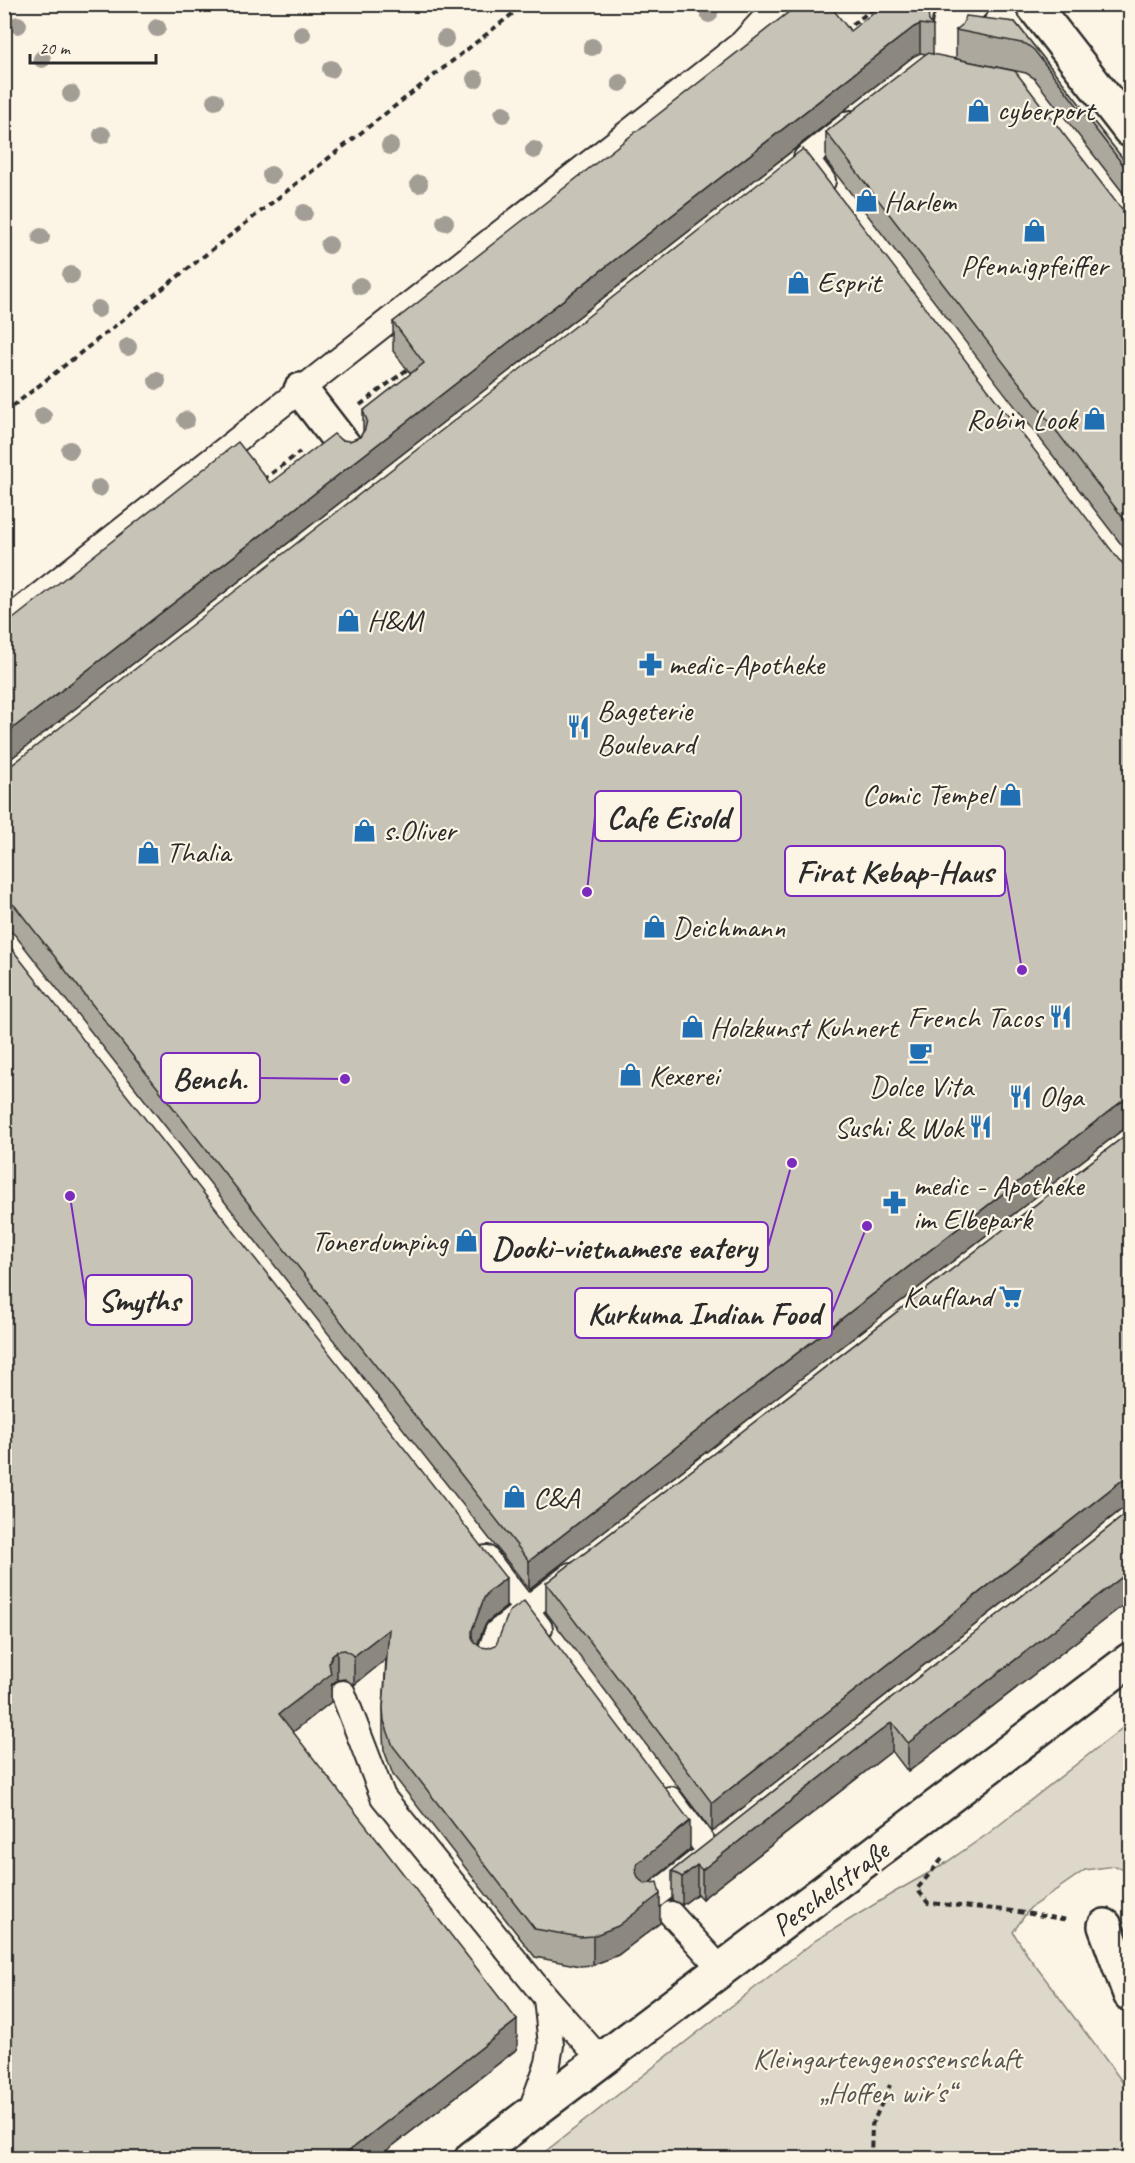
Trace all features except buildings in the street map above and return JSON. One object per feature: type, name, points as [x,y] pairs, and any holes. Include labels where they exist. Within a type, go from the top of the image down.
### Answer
[{"type":"street","points":[[947,43],[950,23],[972,4]]},
{"type":"street","points":[[1032,4],[1131,130]]},
{"type":"street","points":[[301,390],[339,440]]},
{"type":"street","name":"Peschelstraße","points":[[472,2158],[1131,1660]]},
{"type":"street","points":[[1105,1926],[1131,1994]]},
{"type":"lane","points":[[4,623],[742,43],[778,4]]},
{"type":"lane","points":[[787,172],[869,109]]},
{"type":"lane","points":[[806,158],[835,195]]},
{"type":"lane","points":[[474,1544],[554,1647]]},
{"type":"lane","points":[[486,1664],[497,1632],[592,1558]]},
{"type":"lane","points":[[343,1693],[383,1797],[546,1998],[602,2061]]},
{"type":"lane","points":[[650,1899],[720,1844],[654,1777]]},
{"type":"lane","points":[[671,1914],[722,1970]]},
{"type":"lane","points":[[529,2115],[548,2063],[551,2045],[546,1998]]},
{"type":"path","points":[[4,413],[525,4]]},
{"type":"path","points":[[836,37],[874,8],[885,10]]},
{"type":"path","points":[[256,486],[339,440],[415,363]]},
{"type":"path","points":[[942,1859],[917,1889],[928,1903],[1006,1910],[1105,1926]]},
{"type":"path","points":[[871,2158],[872,2125],[890,2085]]},
{"type":"green space","name":"Kleingartengenossenschaft „Hoffen wir's“","points":[[1130,1722],[1130,1871],[1115,1866],[1085,1870],[1030,1908],[1013,1932],[1026,1953],[1130,2092],[1130,2158],[537,2158],[816,1940],[941,1866],[989,1833]]},
{"type":"place","name":"cyberport","points":[[979,110]]},
{"type":"place","name":"Harlem","points":[[866,201]]},
{"type":"place","name":"Pfennigpfeiffer","points":[[1034,231]]},
{"type":"place","name":"Esprit","points":[[799,282]]},
{"type":"place","name":"Robin Look","points":[[1095,419]]},
{"type":"place","name":"H&M","points":[[349,620]]},
{"type":"place","name":"medic-Apotheke","points":[[650,664]]},
{"type":"place","name":"Bageterie Boulevard","points":[[579,727]]},
{"type":"place","name":"Comic Tempel","points":[[1010,794]]},
{"type":"place","name":"s.Oliver","points":[[365,830]]},
{"type":"place","name":"Thalia","points":[[148,852]]},
{"type":"place","name":"Cafe Eisold","points":[[587,892]]},
{"type":"place","name":"Deichmann","points":[[654,927]]},
{"type":"place","name":"Firat Kebap-Haus","points":[[1022,970]]},
{"type":"place","name":"French Tacos","points":[[1060,1017]]},
{"type":"place","name":"Holzkunst Kuhnert","points":[[692,1027]]},
{"type":"place","name":"Dolce Vita","points":[[921,1052]]},
{"type":"place","name":"Kexerei","points":[[631,1075]]},
{"type":"place","name":"Bench.","points":[[345,1079]]},
{"type":"place","name":"Olga","points":[[1021,1096]]},
{"type":"place","name":"Sushi & Wok","points":[[981,1127]]},
{"type":"place","name":"Dooki-vietnamese eatery","points":[[792,1163]]},
{"type":"place","name":"Smyths","points":[[70,1196]]},
{"type":"place","name":"medic - Apotheke im Elbepark","points":[[895,1202]]},
{"type":"place","name":"Kurkuma Indian Food","points":[[867,1226]]},
{"type":"place","name":"Tonerdumping","points":[[466,1241]]},
{"type":"place","name":"Kaufland","points":[[1010,1296]]},
{"type":"place","name":"C&A","points":[[515,1497]]}]
